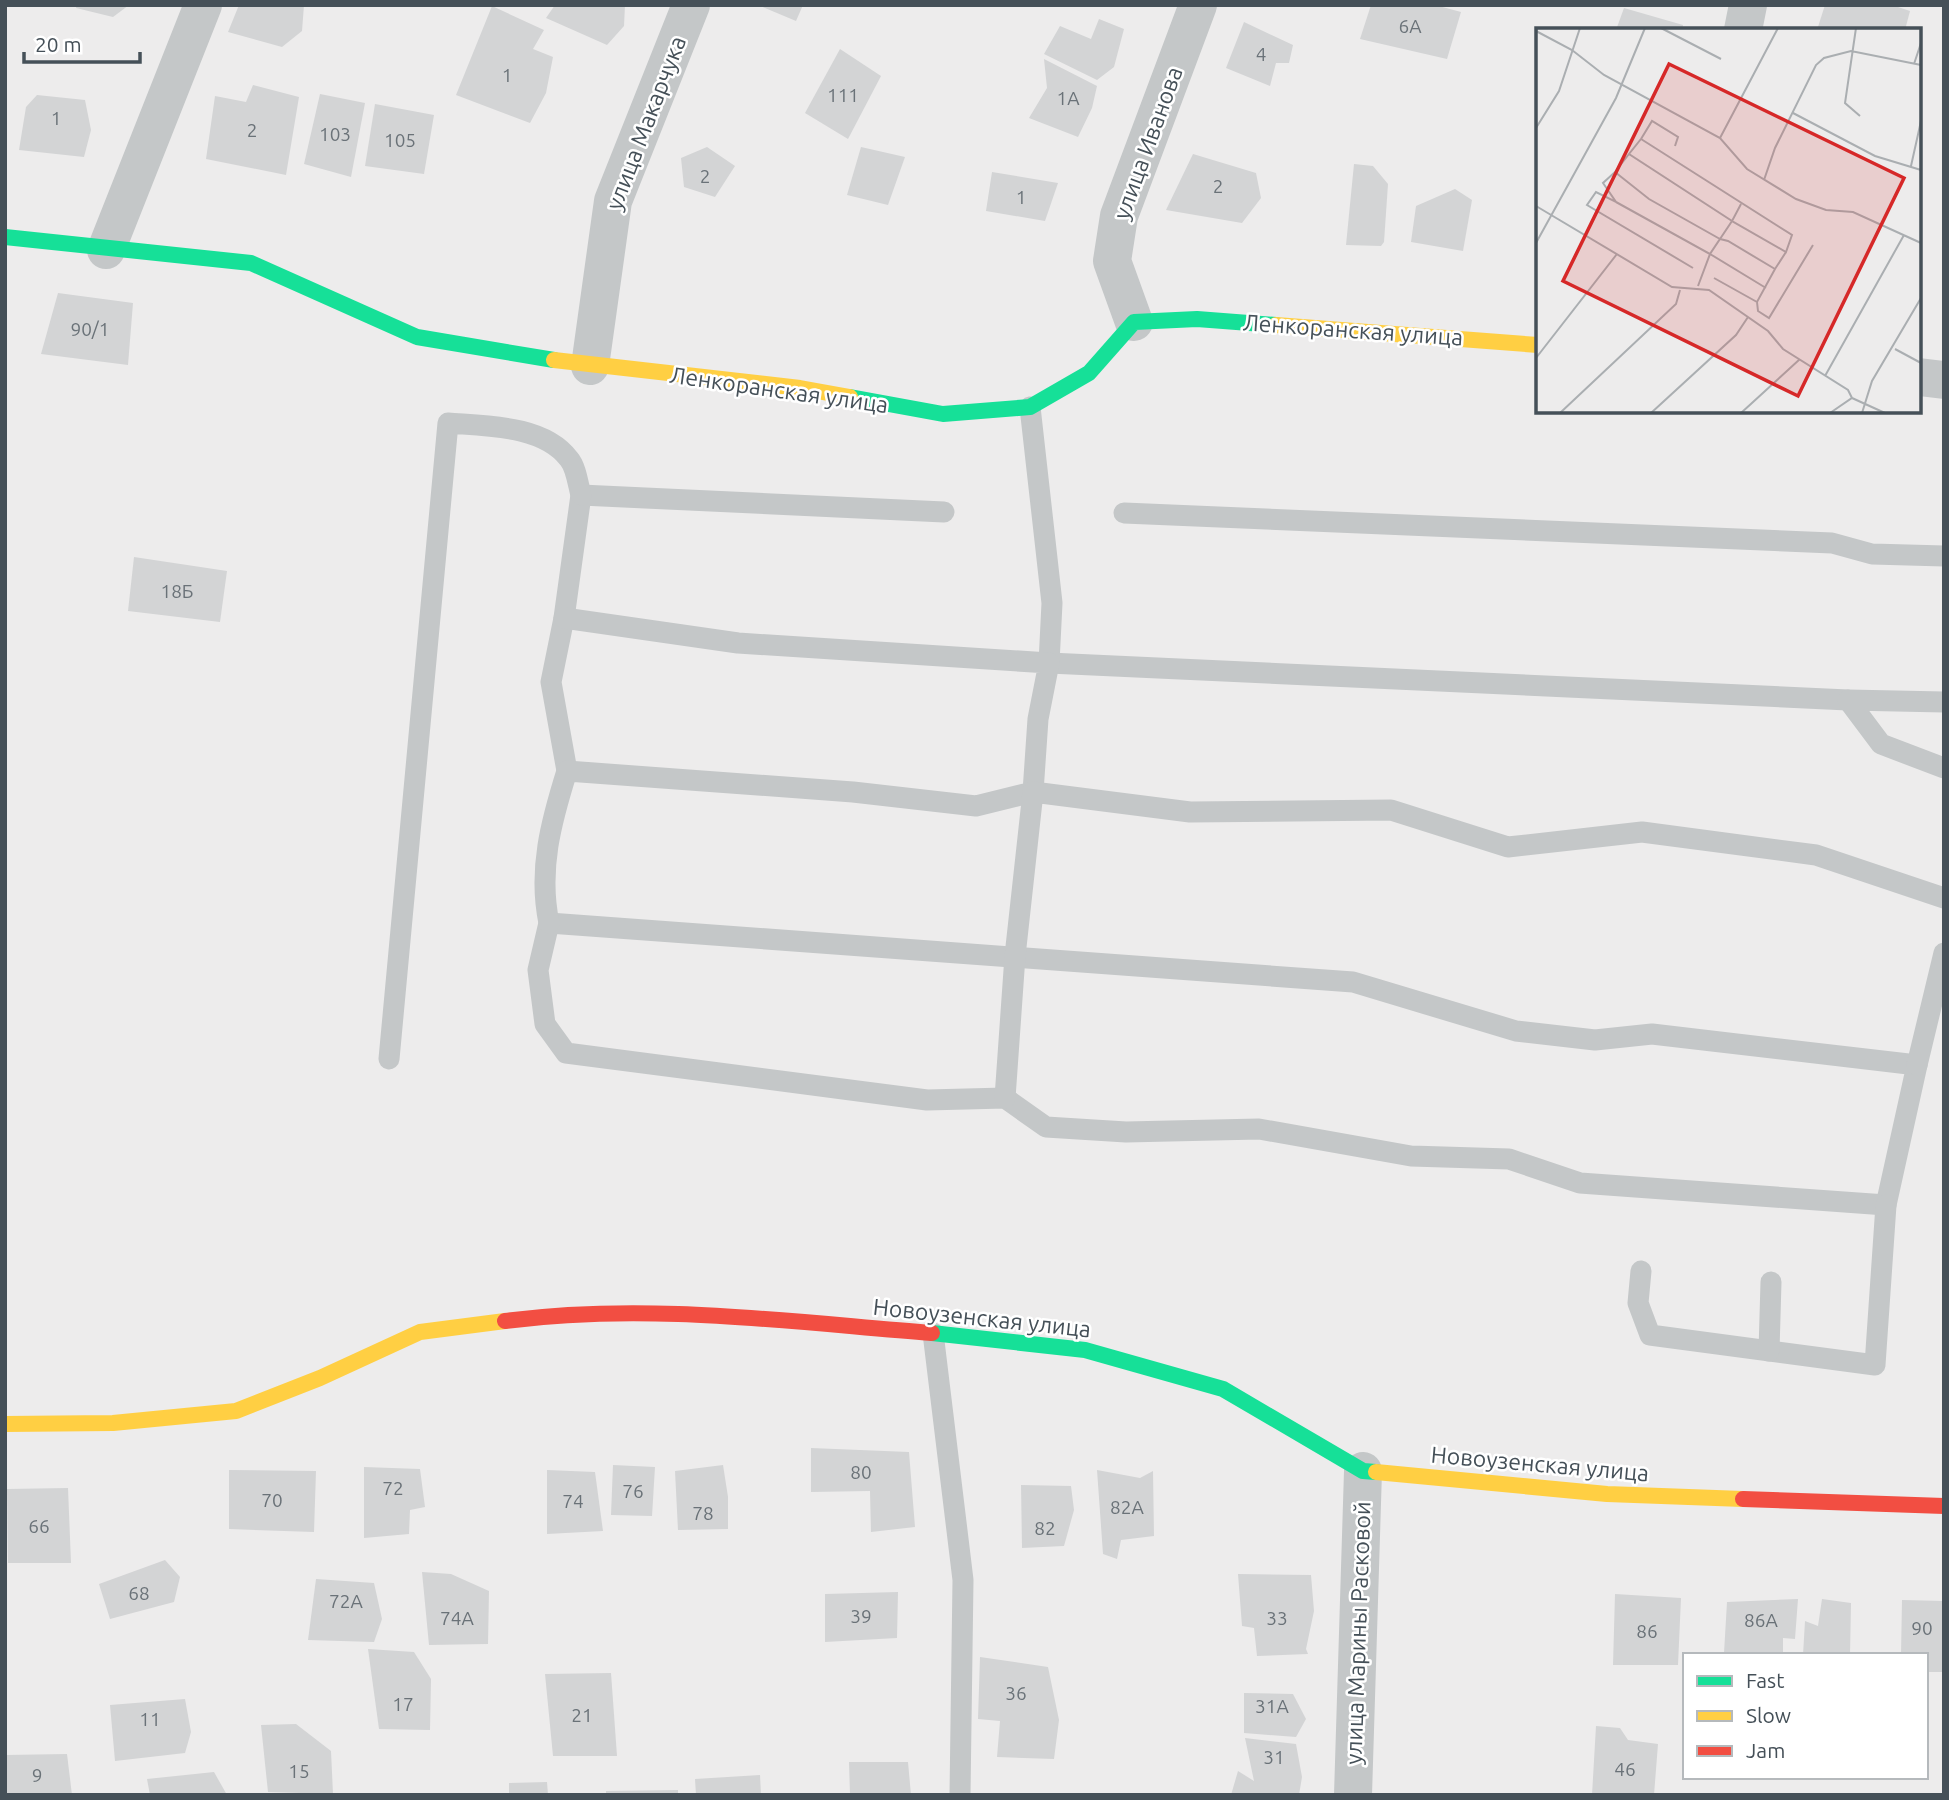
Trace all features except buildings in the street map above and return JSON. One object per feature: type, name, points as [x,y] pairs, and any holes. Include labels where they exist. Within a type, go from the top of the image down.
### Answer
[{"type":"street","points":[[106,250],[203,5]]},
{"type":"street","name":"улица Макарчука","points":[[590,366],[612,201],[691,5]]},
{"type":"street","name":"улица Иванова","points":[[1134,322],[1112,261],[1119,216],[1198,5]]},
{"type":"street","points":[[1743,28],[1748,5]]},
{"type":"street","name":"Ленкоранская улица","points":[[5,237],[106,250],[251,263],[417,337],[590,366],[800,388],[943,414],[1030,407],[1089,373],[1134,322],[1196,318],[1536,345]]},
{"type":"street","points":[[1921,377],[1944,380]]},
{"type":"street","name":"Новоузенская улица","points":[[5,1424],[113,1423],[236,1411],[320,1378],[420,1332],[541,1316],[655,1312],[933,1334],[1084,1350],[1223,1389],[1363,1471],[1607,1494],[1944,1506]]},
{"type":"street","name":"улица Марины Расковой","points":[[1353,1795],[1363,1471]]},
{"type":"lane","points":[[1005,1098],[1015,956],[1038,719],[1049,663],[1052,603],[1030,407]]},
{"type":"lane","points":[[389,1059],[448,423],[491,426],[546,439],[570,460],[581,495],[564,618],[551,682],[567,771],[548,832],[543,895],[550,923],[538,970],[545,1024],[566,1053],[927,1101],[1005,1098],[1046,1126],[1126,1132],[1259,1129],[1411,1156],[1508,1159],[1580,1183],[1886,1205]]},
{"type":"lane","points":[[581,495],[944,512]]},
{"type":"lane","points":[[1124,513],[1832,543],[1872,554],[1944,556]]},
{"type":"lane","points":[[564,618],[738,643],[1049,663],[1848,700],[1944,702]]},
{"type":"lane","points":[[1848,700],[1881,744],[1944,768]]},
{"type":"lane","points":[[567,771],[853,792],[976,806],[1033,792],[1190,812],[1391,810],[1508,847],[1642,832],[1816,855],[1944,898]]},
{"type":"lane","points":[[550,923],[1353,982],[1517,1031],[1595,1041],[1652,1034],[1917,1065]]},
{"type":"lane","points":[[1641,1271],[1638,1303],[1650,1335],[1875,1365],[1886,1205],[1944,953]]},
{"type":"lane","points":[[1769,1351],[1771,1282]]},
{"type":"lane","points":[[933,1334],[963,1580],[960,1795]]},
{"type":"traffic: fast","points":[[5,237],[251,263],[417,337],[554,360]]},
{"type":"traffic: fast","points":[[850,397],[943,414],[1030,407],[1089,373],[1134,322],[1197,319],[1276,325]]},
{"type":"traffic: fast","points":[[932,1333],[1085,1350],[1223,1389],[1363,1471],[1376,1472]]},
{"type":"traffic: slow","points":[[1276,325],[1536,345]]},
{"type":"traffic: slow","points":[[554,360],[800,388],[850,397]]},
{"type":"traffic: slow","points":[[5,1424],[113,1423],[236,1411],[320,1378],[420,1332],[505,1321]]},
{"type":"traffic: slow","points":[[1376,1472],[1607,1494],[1743,1499]]},
{"type":"traffic: jam","points":[[505,1321],[611,1313],[665,1314],[772,1319],[932,1333]]},
{"type":"traffic: jam","points":[[1743,1499],[1944,1506]]}]
